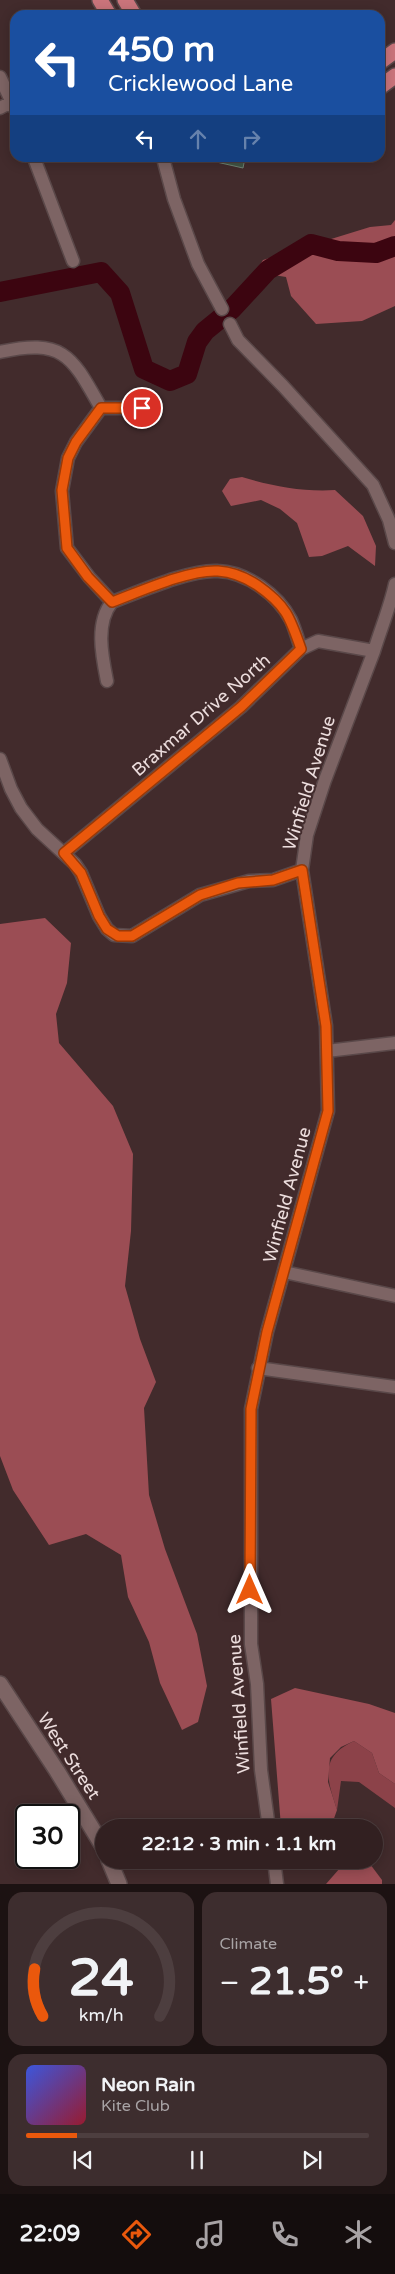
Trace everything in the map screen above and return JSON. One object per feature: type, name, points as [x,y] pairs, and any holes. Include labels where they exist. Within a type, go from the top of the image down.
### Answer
[{"type":"street","points":[[0,77],[10,96]]},
{"type":"street","points":[[36,162],[73,261]]},
{"type":"street","points":[[164,162],[174,199],[198,264],[222,309]]},
{"type":"street","points":[[230,324],[238,340],[283,386],[373,485],[389,520],[395,542]]},
{"type":"street","points":[[0,352],[30,348],[51,349],[65,355],[75,364],[101,408]]},
{"type":"street","points":[[101,408],[142,408]]},
{"type":"street","points":[[101,408],[76,442],[68,458],[62,490],[67,548],[88,577],[112,602]]},
{"type":"street","points":[[107,681],[102,660],[101,635],[105,611],[112,602],[187,576],[217,570],[242,575],[279,602],[291,620],[301,649]]},
{"type":"street","name":"Winfield Avenue","points":[[268,1819],[261,1770],[257,1684],[251,1644],[251,1409],[258,1368],[328,1111],[326,1026],[302,870],[307,835],[380,629],[390,609],[395,584]]},
{"type":"street","name":"Braxmar Drive North","points":[[64,853],[241,707],[301,649],[318,642],[374,650]]},
{"type":"street","points":[[0,759],[11,789],[21,808],[37,829],[64,853],[81,873],[107,929],[118,936],[132,936],[200,895],[235,884],[273,880],[302,870]]},
{"type":"street","points":[[327,1051],[395,1043]]},
{"type":"street","points":[[284,1272],[395,1296]]},
{"type":"street","points":[[258,1368],[395,1387]]},
{"type":"street","name":"West Street","points":[[0,1684],[95,1833]]},
{"type":"street","points":[[113,1869],[119,1884]]},
{"type":"street","points":[[275,1869],[277,1884]]},
{"type":"shaded area","points":[[395,220],[395,306],[362,321],[316,324],[291,296],[286,277],[255,272],[263,260],[370,227],[391,225]]},
{"type":"shaded area","points":[[242,477],[288,488],[335,490],[363,516],[376,546],[375,566],[348,546],[322,556],[309,557],[297,523],[280,509],[261,500],[231,506],[222,491],[230,479]]},
{"type":"shaded area","points":[[45,918],[71,943],[67,983],[56,1014],[59,1043],[113,1106],[133,1154],[131,1231],[125,1286],[140,1339],[156,1382],[144,1408],[149,1495],[165,1549],[197,1634],[207,1686],[198,1722],[182,1730],[160,1683],[149,1642],[128,1597],[121,1555],[86,1534],[49,1545],[13,1490],[0,1456],[0,924]]},
{"type":"shaded area","points":[[295,1688],[369,1704],[395,1713],[395,1784],[379,1773],[372,1753],[354,1741],[341,1747],[330,1758],[328,1782],[337,1810],[334,1819],[280,1819],[271,1699]]},
{"type":"shaded area","points":[[354,1741],[372,1753],[379,1773],[395,1784],[395,1808],[359,1782],[341,1781],[337,1810],[329,1779],[329,1770],[335,1754]]},
{"type":"shaded area","points":[[339,1869],[374,1869],[382,1880],[382,1884],[326,1884]]},
{"type":"building","points":[[216,162],[244,162],[243,168]]},
{"type":"waterway","points":[[0,292],[101,272],[120,293],[144,369],[170,381],[187,374],[197,342],[205,331],[232,309],[268,270],[311,244],[338,251],[376,253],[395,246]]},
{"type":"route","points":[[142,408],[101,408],[76,442],[68,458],[62,490],[67,548],[88,577],[112,602],[187,576],[217,570],[242,575],[279,602],[291,620],[301,649],[241,707],[64,853],[81,873],[99,916],[107,929],[118,936],[132,936],[200,895],[238,883],[273,880],[302,870],[326,1026],[328,1111],[300,1219],[267,1332],[251,1409],[250,1590]]}]
